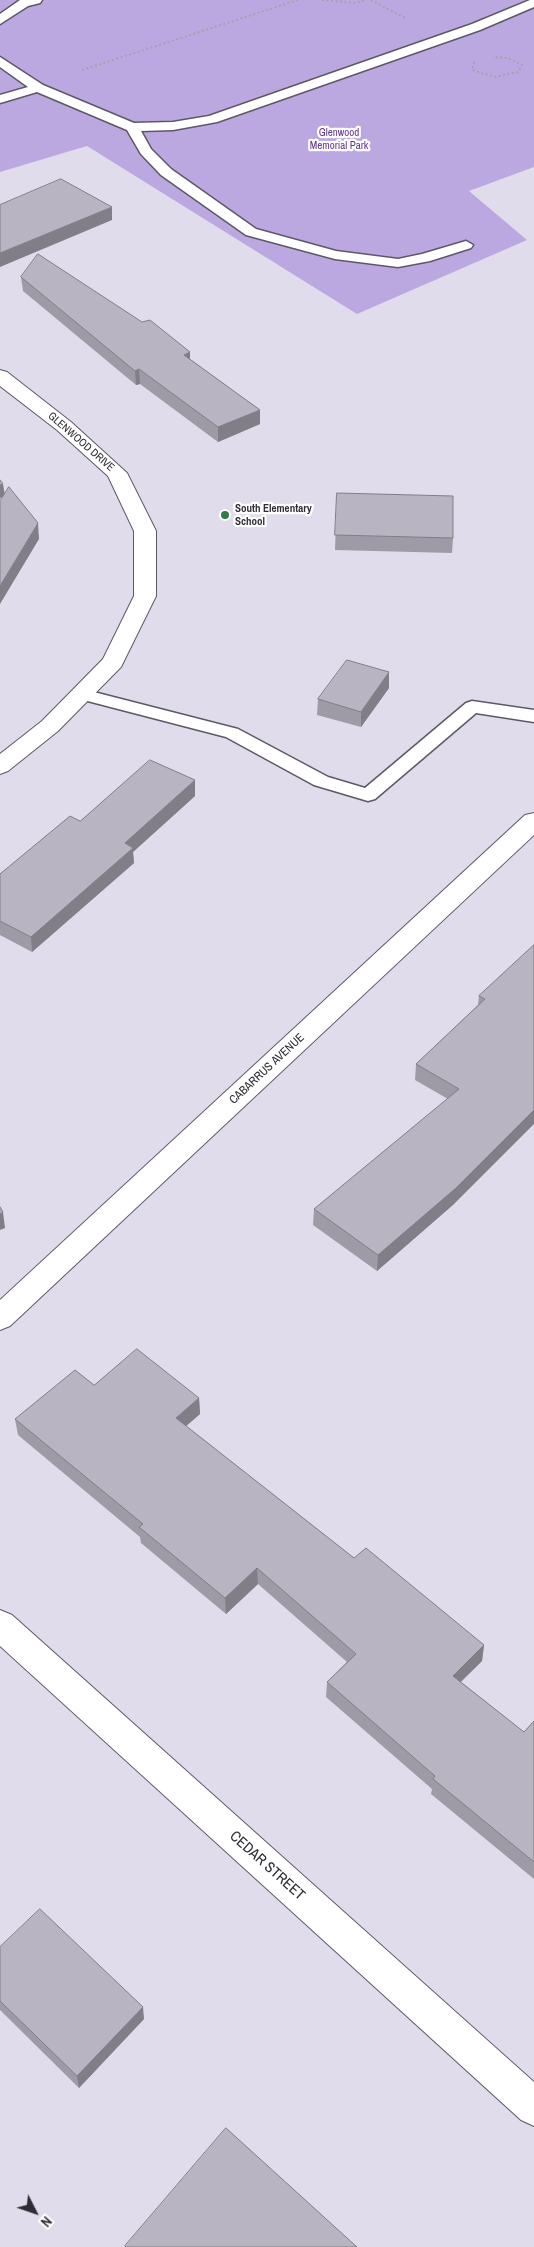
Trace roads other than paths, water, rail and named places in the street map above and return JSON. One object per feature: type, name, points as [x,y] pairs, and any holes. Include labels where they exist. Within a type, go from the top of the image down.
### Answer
[{"type":"street","name":"GLENWOOD DRIVE","points":[[0,376],[64,426],[117,473],[145,531],[145,596],[113,662],[50,726],[0,766]]},
{"type":"street","name":"CABARRUS AVENUE","points":[[0,1318],[534,821]]},
{"type":"street","name":"CEDAR STREET","points":[[0,1625],[534,2107]]},
{"type":"lane","points":[[0,20],[27,1]]},
{"type":"lane","points":[[0,61],[38,88],[132,127],[174,126],[212,119],[444,38],[534,3]]},
{"type":"lane","points":[[0,99],[38,88]]},
{"type":"lane","points":[[132,127],[146,151],[166,172],[251,232],[334,255],[398,263],[425,258],[466,246]]},
{"type":"lane","points":[[82,694],[232,733],[321,781],[368,795],[472,707],[534,716]]},
{"type":"place","name":"South Elementary School","points":[[225,515]]},
{"type":"park label","name":"Glenwood Memorial Park","points":[[339,139]]}]
